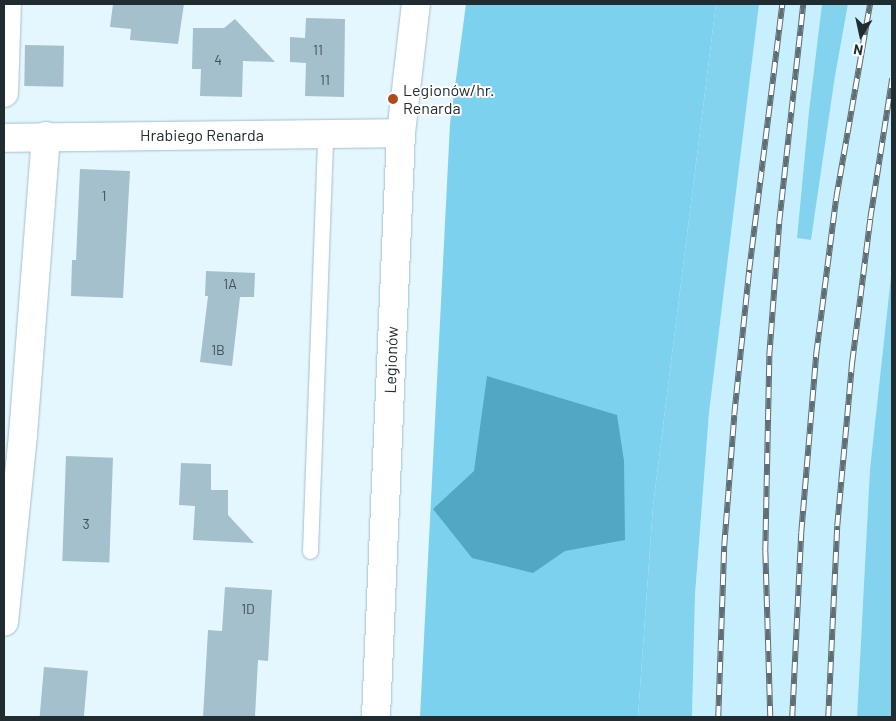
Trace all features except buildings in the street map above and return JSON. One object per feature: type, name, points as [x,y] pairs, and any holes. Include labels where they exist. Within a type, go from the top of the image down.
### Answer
[{"type":"street","points":[[4,93],[7,4]]},
{"type":"street","name":"Legionów","points":[[376,717],[401,133],[416,4]]},
{"type":"street","name":"Hrabiego Renarda","points":[[4,138],[401,133]]},
{"type":"street","points":[[4,622],[23,435],[46,136]]},
{"type":"lane","points":[[310,551],[325,134]]},
{"type":"shaded area","points":[[466,4],[716,4],[653,506],[638,717],[420,717],[450,124]]},
{"type":"shaded area","points":[[716,4],[759,4],[709,413],[695,595],[692,717],[638,717],[653,506]]},
{"type":"shaded area","points":[[759,4],[822,4],[809,111],[797,238],[811,240],[835,76],[848,4],[892,4],[892,267],[870,469],[857,717],[692,717],[695,595],[709,413]]},
{"type":"shaded area","points":[[822,4],[848,4],[835,76],[811,240],[797,238],[809,111]]},
{"type":"shaded area","points":[[892,267],[892,717],[857,717],[870,469]]},
{"type":"shaded area","points":[[487,376],[617,415],[624,461],[625,540],[565,551],[533,573],[472,558],[433,509],[474,471]]},
{"type":"railway","points":[[718,717],[724,546],[734,415],[749,270],[782,4]]},
{"type":"railway","points":[[770,717],[765,552],[769,356],[779,222],[803,4]]},
{"type":"railway","points":[[792,717],[801,533],[816,354],[836,198],[870,4]]},
{"type":"railway","points":[[828,717],[837,526],[852,362],[870,219],[892,79]]},
{"type":"place","name":"Legionów/hr. Renarda","points":[[393,99]]}]
